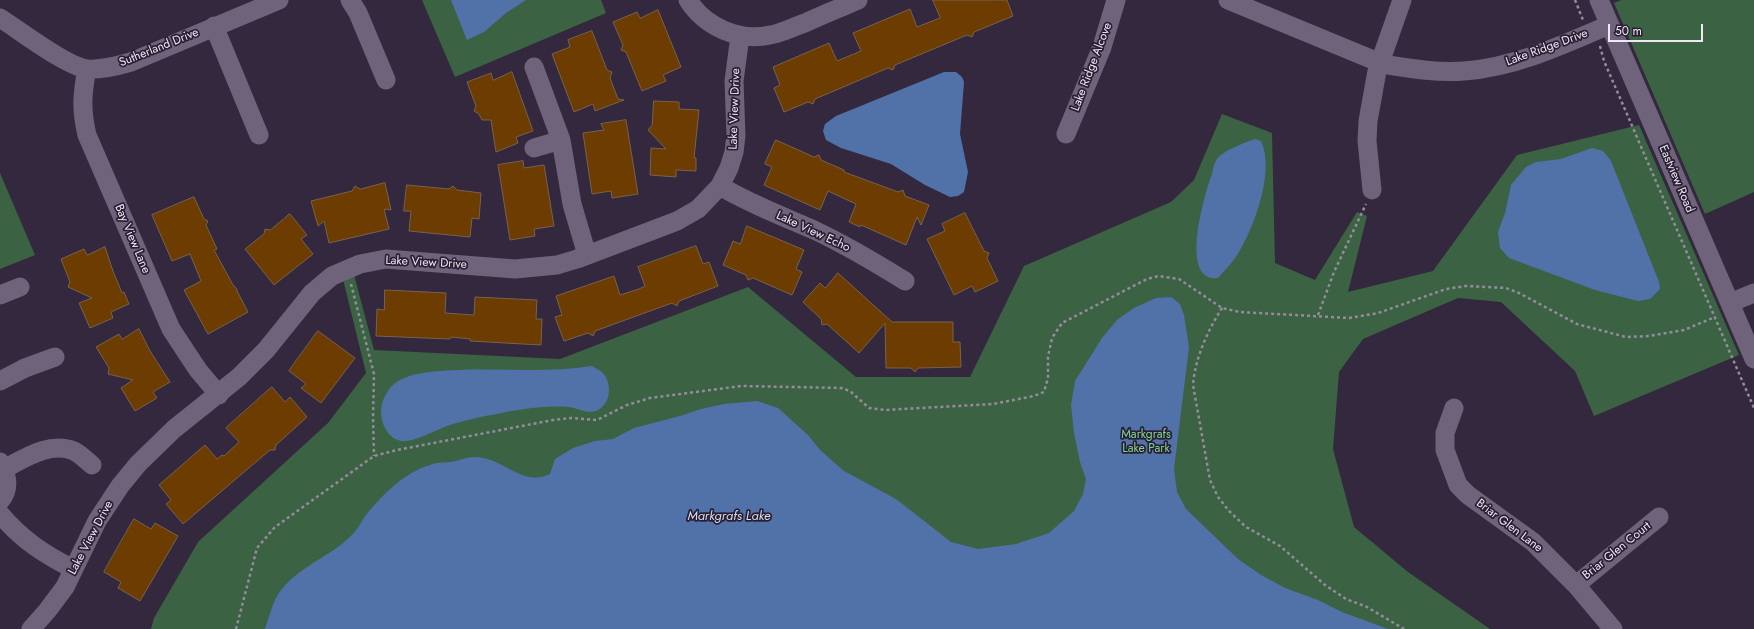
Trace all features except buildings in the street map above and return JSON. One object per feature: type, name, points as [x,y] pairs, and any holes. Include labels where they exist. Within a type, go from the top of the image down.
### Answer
[{"type":"street","name":"Sutherland Drive","points":[[0,18],[54,54],[87,69],[111,67],[131,62],[278,0]]},
{"type":"street","points":[[350,0],[358,13],[386,80]]},
{"type":"street","points":[[688,0],[698,13],[712,24],[723,30],[740,36],[760,37],[776,34],[858,0]]},
{"type":"street","name":"Lake Ridge Alcove","points":[[1066,134],[1102,47],[1116,0]]},
{"type":"street","name":"Lake Ridge Drive","points":[[1228,0],[1380,62],[1432,71],[1464,71],[1511,62],[1536,55],[1609,25]]},
{"type":"street","points":[[1372,190],[1367,141],[1368,121],[1380,62],[1402,0]]},
{"type":"street","name":"Eastview Road","points":[[1599,0],[1754,359]]},
{"type":"street","points":[[214,26],[259,135]]},
{"type":"street","name":"Lake View Drive","points":[[31,629],[60,595],[97,521],[131,472],[168,435],[220,395],[266,350],[312,293],[327,280],[347,269],[366,262],[391,259],[499,268],[526,268],[557,265],[682,219],[703,205],[720,186],[729,168],[734,152],[736,136],[734,81],[740,36]]},
{"type":"street","points":[[534,66],[562,140],[572,204],[587,255]]},
{"type":"street","name":"Bay View Lane","points":[[87,69],[82,99],[83,117],[87,135],[171,329],[193,363],[220,395]]},
{"type":"street","points":[[534,148],[562,140]]},
{"type":"street","name":"Lake View Echo","points":[[720,186],[758,206],[833,239],[905,281]]},
{"type":"street","points":[[0,295],[20,287]]},
{"type":"street","points":[[1730,303],[1754,293]]},
{"type":"street","points":[[0,381],[26,368],[55,357]]},
{"type":"street","name":"Briar Glen Lane","points":[[1454,408],[1445,433],[1445,450],[1458,485],[1468,495],[1534,542],[1576,585],[1613,629]]},
{"type":"street","points":[[0,501],[6,488],[7,478],[2,466],[48,449],[63,448],[75,452],[92,465]]},
{"type":"street","points":[[0,514],[11,528],[25,540],[43,553],[74,569]]},
{"type":"street","name":"Briar Glen Court","points":[[1576,585],[1659,517]]},
{"type":"path","points":[[1575,0],[1582,18]]},
{"type":"path","points":[[1600,46],[1602,57],[1754,408]]},
{"type":"path","points":[[1318,315],[1334,272],[1362,215],[1372,190]]},
{"type":"path","points":[[347,269],[374,374],[374,456]]},
{"type":"path","points":[[236,629],[257,548],[275,527],[374,456],[397,450],[553,420],[572,418],[597,420],[628,404],[650,398],[741,386],[843,388],[851,392],[869,408],[885,410],[993,404],[1034,396],[1044,392],[1048,378],[1048,357],[1052,338],[1062,322],[1147,279],[1159,276],[1179,279],[1222,308],[1240,312],[1318,315],[1349,318],[1378,313],[1446,289],[1466,286],[1506,288],[1519,293],[1577,324],[1626,337],[1649,336],[1684,330],[1715,317]]},
{"type":"path","points":[[1222,308],[1213,322],[1199,356],[1194,373],[1193,385],[1210,480],[1218,497],[1229,511],[1246,527],[1280,546],[1325,585],[1346,599],[1367,607],[1404,629]]},
{"type":"green space","points":[[422,0],[601,0],[606,13],[455,77]]},
{"type":"green space","points":[[1621,0],[1754,0],[1754,192],[1705,214],[1614,3]]},
{"type":"green space","name":"Markgrafs Lake Park","points":[[1222,114],[1272,133],[1275,263],[1315,280],[1357,212],[1367,216],[1348,292],[1433,271],[1517,155],[1639,125],[1739,355],[1594,416],[1575,371],[1501,302],[1458,298],[1363,339],[1339,372],[1333,449],[1354,527],[1408,572],[1490,629],[151,629],[154,618],[198,542],[328,423],[366,373],[341,271],[352,267],[374,350],[560,359],[748,287],[856,377],[970,377],[1024,266],[1171,202],[1194,180]]},
{"type":"green space","points":[[0,173],[35,255],[0,269]]},
{"type":"water","points":[[451,0],[526,0],[506,13],[484,32],[467,40]]},
{"type":"water","points":[[944,72],[956,72],[962,77],[964,82],[960,134],[968,172],[964,192],[958,196],[950,197],[925,185],[891,164],[841,148],[826,140],[823,131],[825,124],[836,116]]},
{"type":"water","points":[[1255,139],[1261,141],[1265,153],[1266,167],[1257,213],[1245,241],[1232,262],[1218,278],[1206,276],[1199,266],[1197,235],[1204,199],[1214,164],[1224,153],[1234,147]]},
{"type":"water","points":[[1592,148],[1603,151],[1611,161],[1659,282],[1660,289],[1650,299],[1638,301],[1595,290],[1509,258],[1500,248],[1498,232],[1505,213],[1511,185],[1526,167],[1536,162],[1561,159]]},
{"type":"water","name":"Markgrafs Lake","points":[[1171,297],[1180,304],[1184,315],[1189,347],[1174,469],[1177,492],[1186,509],[1238,559],[1261,575],[1285,588],[1318,600],[1342,612],[1388,629],[265,629],[275,600],[290,581],[299,573],[341,545],[357,529],[366,515],[387,492],[403,479],[421,468],[435,463],[451,462],[474,457],[494,461],[521,475],[540,477],[550,474],[555,459],[573,448],[595,441],[613,439],[634,428],[724,404],[757,401],[778,408],[808,435],[820,450],[844,471],[896,499],[951,542],[978,549],[1016,544],[1049,533],[1074,511],[1083,494],[1086,479],[1080,462],[1074,433],[1071,405],[1075,381],[1102,338],[1117,320],[1134,308],[1156,298]]},
{"type":"water","points":[[592,366],[602,372],[606,377],[609,388],[609,393],[605,404],[593,412],[569,407],[539,407],[481,417],[453,424],[419,438],[406,441],[401,441],[392,437],[382,420],[381,410],[387,392],[398,381],[416,374],[458,370],[542,370]]}]
